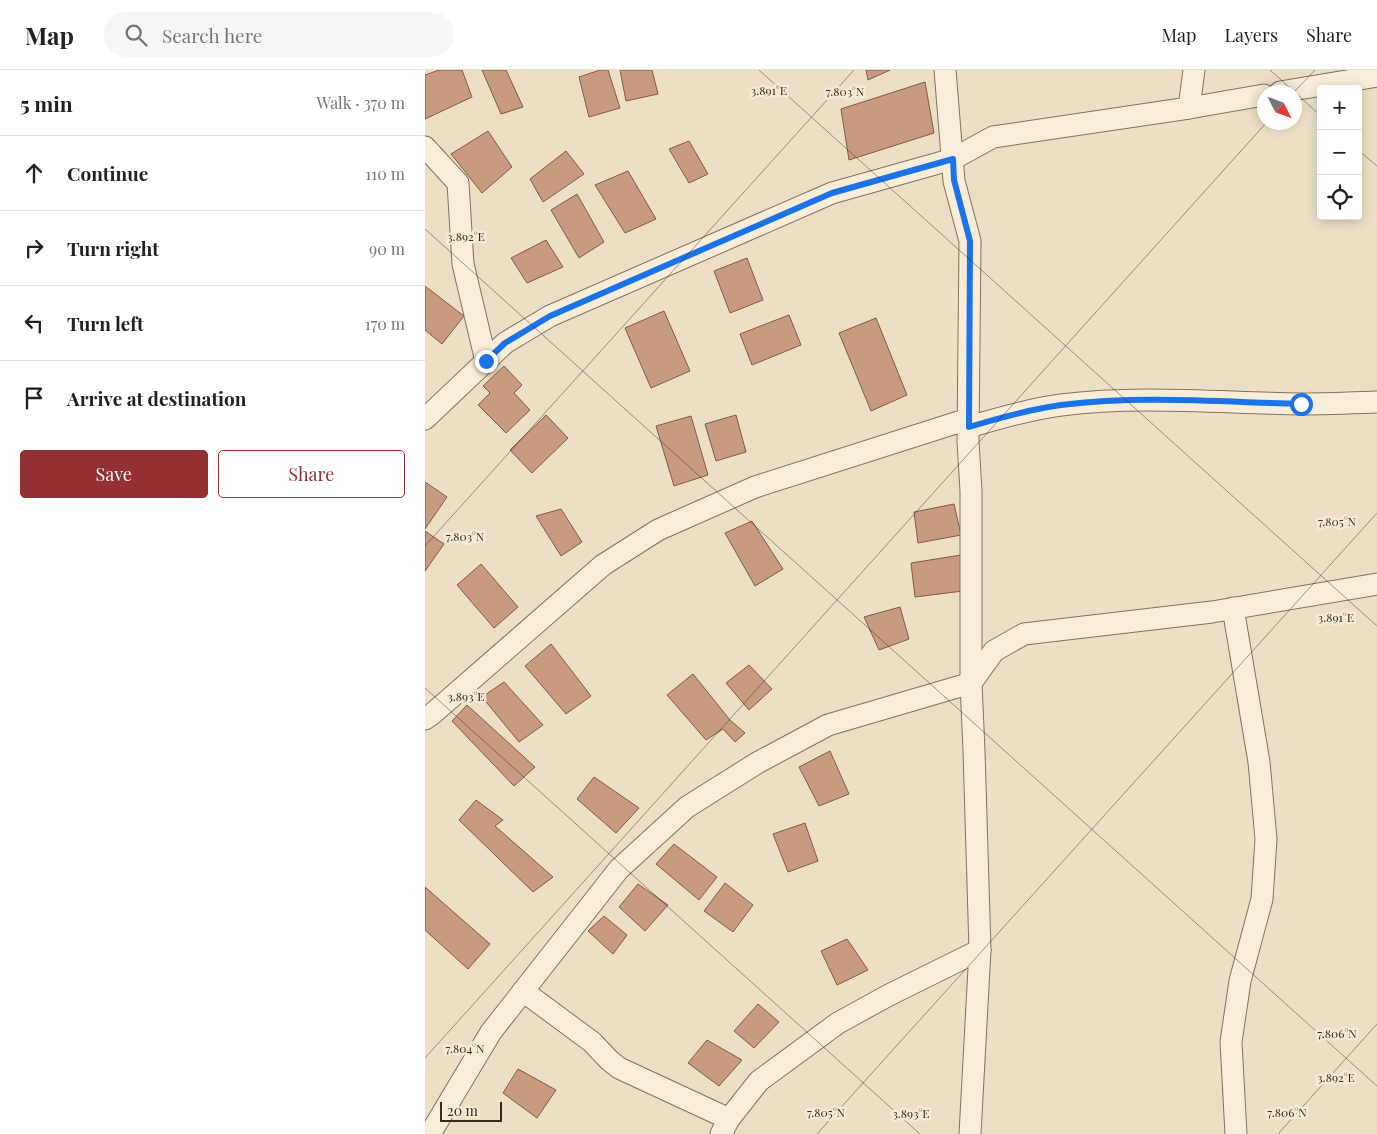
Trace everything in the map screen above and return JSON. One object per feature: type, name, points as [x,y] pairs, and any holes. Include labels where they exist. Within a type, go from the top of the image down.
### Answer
[{"type":"street","points":[[945,70],[954,180],[970,241],[971,683],[980,950],[970,1134]]},
{"type":"street","points":[[1189,108],[1194,70]]},
{"type":"street","points":[[1302,88],[1377,76]]},
{"type":"street","points":[[425,419],[505,343],[550,316],[832,193],[953,159],[993,137],[1257,96]]},
{"type":"street","points":[[425,147],[458,183],[463,264],[486,361]]},
{"type":"street","points":[[425,719],[524,636],[603,565],[658,530],[755,487],[969,423],[1060,405],[1105,401],[1171,400],[1301,404],[1377,402]]},
{"type":"street","points":[[430,1134],[491,1032],[619,869],[687,807],[757,763],[828,725],[971,683],[994,651],[1024,634],[1233,608],[1377,584]]},
{"type":"street","points":[[1233,608],[1259,762],[1266,839],[1262,899],[1240,981],[1231,1042],[1236,1134]]},
{"type":"street","points":[[523,991],[592,1042],[619,1068],[725,1126],[759,1081],[838,1023],[889,995],[980,950]]},
{"type":"building","points":[[439,70],[462,70],[472,97],[425,119],[425,75]]},
{"type":"building","points":[[482,70],[506,70],[523,107],[501,114]]},
{"type":"building","points":[[600,70],[608,70],[620,108],[589,117],[579,77]]},
{"type":"building","points":[[620,70],[652,70],[658,94],[626,101]]},
{"type":"building","points":[[866,70],[890,70],[868,80]]},
{"type":"building","points":[[925,82],[934,133],[849,160],[841,109]]},
{"type":"building","points":[[488,131],[512,167],[482,193],[451,154]]},
{"type":"building","points":[[689,141],[708,174],[689,183],[669,149]]},
{"type":"building","points":[[566,151],[584,174],[543,202],[530,179]]},
{"type":"building","points":[[628,171],[656,219],[625,233],[595,185]]},
{"type":"building","points":[[577,194],[604,242],[579,258],[551,210]]},
{"type":"building","points":[[546,240],[563,267],[527,283],[511,258]]},
{"type":"building","points":[[747,258],[763,300],[730,313],[714,271]]},
{"type":"building","points":[[425,286],[464,316],[442,344],[425,330]]},
{"type":"building","points":[[664,311],[690,371],[651,388],[625,328]]},
{"type":"building","points":[[789,315],[801,345],[752,365],[740,334]]},
{"type":"building","points":[[876,318],[907,395],[871,411],[839,333]]},
{"type":"building","points":[[504,366],[522,385],[514,393],[530,410],[506,433],[478,405],[490,393],[483,386]]},
{"type":"building","points":[[546,415],[568,438],[532,473],[510,450]]},
{"type":"building","points":[[736,415],[746,452],[716,461],[705,424]]},
{"type":"building","points":[[691,416],[708,475],[674,486],[656,426]]},
{"type":"building","points":[[425,482],[447,497],[425,529]]},
{"type":"building","points":[[954,504],[961,535],[918,543],[914,512]]},
{"type":"building","points":[[561,509],[582,542],[561,556],[536,516]]},
{"type":"building","points":[[752,521],[783,569],[755,586],[725,533]]},
{"type":"building","points":[[425,531],[444,544],[425,571]]},
{"type":"building","points":[[961,555],[963,591],[915,597],[911,563]]},
{"type":"building","points":[[481,564],[518,607],[494,628],[457,585]]},
{"type":"building","points":[[900,607],[909,639],[879,650],[864,617]]},
{"type":"building","points":[[551,644],[591,696],[566,714],[525,666]]},
{"type":"building","points":[[749,665],[772,689],[749,710],[726,683]]},
{"type":"building","points":[[693,674],[730,720],[745,733],[735,742],[723,729],[706,740],[667,695]]},
{"type":"building","points":[[504,682],[543,725],[519,742],[482,697]]},
{"type":"building","points":[[467,705],[535,767],[514,786],[452,721]]},
{"type":"building","points":[[830,751],[849,794],[819,806],[799,767]]},
{"type":"building","points":[[594,777],[639,808],[616,833],[577,799]]},
{"type":"building","points":[[476,800],[503,820],[495,826],[553,877],[533,892],[459,820]]},
{"type":"building","points":[[805,823],[818,861],[788,872],[773,834]]},
{"type":"building","points":[[674,844],[717,877],[699,900],[656,864]]},
{"type":"building","points":[[725,883],[753,905],[733,932],[704,911]]},
{"type":"building","points":[[638,884],[668,905],[645,931],[619,907]]},
{"type":"building","points":[[425,887],[490,944],[468,969],[425,930]]},
{"type":"building","points":[[604,916],[627,935],[613,954],[588,931]]},
{"type":"building","points":[[847,939],[868,970],[837,985],[821,951]]},
{"type":"building","points":[[758,1004],[779,1022],[754,1048],[734,1031]]},
{"type":"building","points":[[707,1040],[742,1060],[719,1086],[688,1063]]},
{"type":"building","points":[[518,1069],[556,1090],[537,1118],[503,1093]]},
{"type":"route","points":[[486,361],[505,343],[550,316],[832,193],[953,159],[954,180],[970,241],[969,427],[1014,414],[1060,405],[1105,401],[1171,400],[1301,404]]}]
